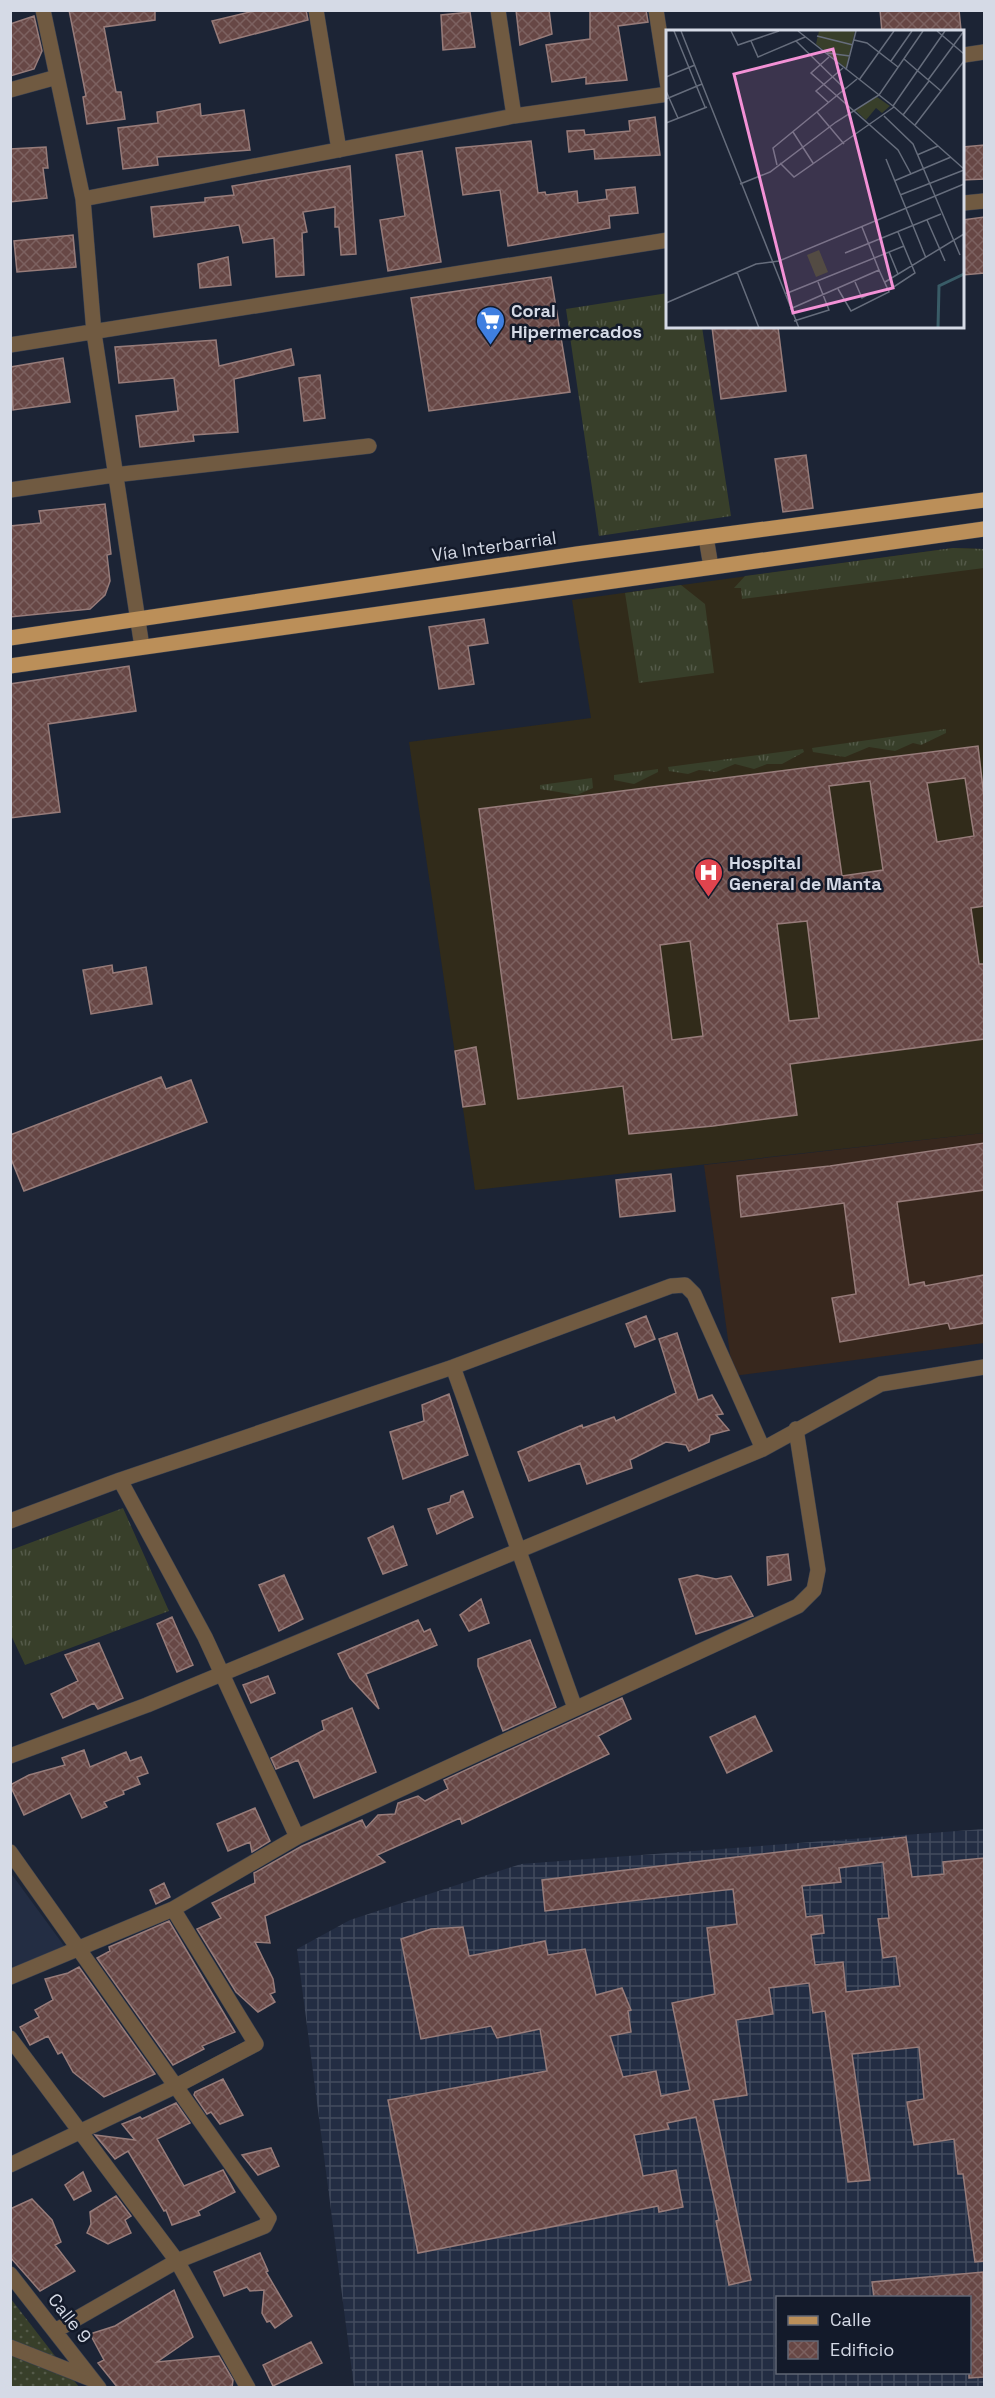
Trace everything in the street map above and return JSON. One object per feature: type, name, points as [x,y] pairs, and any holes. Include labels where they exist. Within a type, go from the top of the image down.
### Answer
[{"type":"main road","name":"Vía Interbarrial","points":[[10,638],[570,555],[984,500]]},
{"type":"main road","points":[[10,666],[984,528]]},
{"type":"street","points":[[44,10],[83,199],[94,333],[142,647]]},
{"type":"street","points":[[316,10],[339,150]]},
{"type":"street","points":[[498,10],[514,116]]},
{"type":"street","points":[[656,10],[666,74]]},
{"type":"street","points":[[965,55],[984,52]]},
{"type":"street","points":[[10,90],[57,76]]},
{"type":"street","points":[[83,199],[514,116],[666,94]]},
{"type":"street","points":[[965,203],[984,201]]},
{"type":"street","points":[[10,345],[666,240]]},
{"type":"street","points":[[10,490],[114,475],[369,446]]},
{"type":"street","points":[[706,537],[711,567]]},
{"type":"street","points":[[10,1521],[120,1480],[453,1367],[671,1286],[685,1285],[694,1294],[763,1449]]},
{"type":"street","points":[[453,1367],[575,1708]]},
{"type":"street","points":[[10,1756],[222,1674],[517,1549],[763,1449],[881,1384],[984,1367]]},
{"type":"street","points":[[10,1977],[173,1909],[297,1837],[798,1606],[814,1590],[818,1570],[796,1429]]},
{"type":"street","points":[[120,1480],[205,1637],[297,1837]]},
{"type":"street","points":[[10,1852],[269,2218],[265,2226],[177,2261],[56,2331]]},
{"type":"street","points":[[10,2165],[176,2086],[256,2044],[173,1909]]},
{"type":"street","points":[[10,2038],[177,2261],[248,2388]]},
{"type":"street","name":"Calle 9","points":[[10,2274],[96,2384]]},
{"type":"street","points":[[10,2347],[96,2384]]},
{"type":"shaded area","name":"Hospital General de Manta","points":[[953,548],[984,549],[984,1133],[475,1190],[409,742],[591,718],[572,600]]},
{"type":"shaded area","points":[[984,1133],[984,1343],[733,1376],[704,1165]]},
{"type":"shaded area","points":[[984,1829],[984,2387],[354,2387],[297,1949],[350,1920],[521,1864]]},
{"type":"shaded area","points":[[10,1872],[65,1947],[10,1972]]},
{"type":"green space","points":[[666,293],[666,328],[702,328],[731,516],[599,536],[566,309]]},
{"type":"green space","points":[[953,548],[984,549],[984,568],[742,599],[741,588],[734,588],[745,576]]},
{"type":"green space","points":[[681,585],[705,604],[714,673],[639,683],[625,593]]},
{"type":"green space","points":[[946,729],[946,733],[921,745],[913,743],[895,751],[869,747],[845,757],[813,752],[812,748]]},
{"type":"green space","points":[[803,749],[804,752],[782,764],[767,764],[754,769],[735,764],[716,772],[699,770],[688,774],[669,771],[668,767]]},
{"type":"green space","points":[[658,769],[658,772],[634,784],[614,780],[614,775]]},
{"type":"green space","points":[[592,778],[593,788],[577,795],[540,789],[540,785]]},
{"type":"green space","points":[[123,1508],[169,1611],[25,1665],[11,1635],[11,1550]]},
{"type":"green space","points":[[11,2299],[79,2387],[11,2387]]},
{"type":"building","points":[[69,10],[155,10],[155,20],[104,27],[116,92],[121,92],[125,119],[87,124],[83,97],[86,96]]},
{"type":"building","points":[[258,10],[306,10],[308,20],[220,43],[212,21]]},
{"type":"building","points":[[516,10],[549,10],[552,34],[520,45]]},
{"type":"building","points":[[590,10],[646,10],[648,22],[618,26],[627,80],[586,84],[586,77],[552,82],[546,45],[590,39]]},
{"type":"building","points":[[880,10],[959,10],[961,30],[882,30]]},
{"type":"building","points":[[470,12],[475,47],[443,50],[441,15]]},
{"type":"building","points":[[34,16],[42,51],[34,69],[10,76],[10,24]]},
{"type":"building","points":[[200,104],[201,116],[244,110],[250,150],[157,157],[158,165],[123,169],[118,128],[158,123],[157,112]]},
{"type":"building","points":[[655,117],[660,155],[595,159],[594,149],[569,152],[567,131],[584,130],[585,135],[630,131],[629,121]]},
{"type":"building","points":[[531,141],[538,193],[545,192],[546,195],[577,191],[578,203],[607,199],[606,190],[635,187],[638,213],[609,216],[610,228],[508,246],[500,190],[463,195],[456,148]]},
{"type":"building","points":[[984,145],[984,179],[965,180],[965,147]]},
{"type":"building","points":[[46,147],[48,168],[43,168],[47,198],[10,202],[10,149]]},
{"type":"building","points":[[422,151],[441,262],[388,271],[380,220],[405,216],[396,155]]},
{"type":"building","points":[[350,166],[356,254],[341,255],[339,227],[335,227],[335,207],[303,212],[307,232],[302,233],[304,275],[276,277],[274,238],[243,243],[239,225],[154,237],[151,207],[205,202],[205,198],[234,195],[232,186]]},
{"type":"building","points":[[984,217],[984,273],[965,275],[965,220]]},
{"type":"building","points":[[73,235],[76,267],[17,272],[14,241]]},
{"type":"building","points":[[228,257],[231,285],[200,288],[198,264]]},
{"type":"building","name":"Coral Hipermercados","points":[[551,277],[570,392],[429,411],[411,298]]},
{"type":"building","points":[[712,328],[778,328],[786,391],[721,399]]},
{"type":"building","points":[[216,340],[219,366],[291,349],[294,365],[234,379],[238,432],[193,435],[194,441],[140,447],[136,416],[178,411],[174,378],[119,383],[115,347]]},
{"type":"building","points":[[63,358],[70,402],[13,410],[11,367]]},
{"type":"building","points":[[320,375],[325,418],[304,421],[299,378]]},
{"type":"building","points":[[806,455],[813,508],[783,512],[775,459]]},
{"type":"building","points":[[105,504],[111,554],[107,555],[110,581],[105,595],[90,609],[10,617],[10,526],[41,523],[39,511]]},
{"type":"building","points":[[484,619],[488,643],[468,646],[474,684],[439,689],[429,627]]},
{"type":"building","points":[[129,666],[136,711],[48,724],[60,812],[10,818],[10,684]]},
{"type":"building","points":[[978,746],[984,797],[984,906],[971,908],[979,964],[984,964],[984,1039],[790,1064],[797,1115],[713,1126],[629,1134],[623,1086],[518,1099],[479,809]],"holes":[[[965,778],[974,836],[937,842],[927,783]],[[870,781],[883,870],[842,876],[829,786]],[[807,921],[819,1018],[789,1021],[777,924]],[[690,941],[703,1036],[672,1040],[660,945]]]},
{"type":"building","points":[[112,965],[113,973],[146,967],[152,1004],[91,1014],[83,970]]},
{"type":"building","points":[[476,1047],[485,1104],[463,1107],[455,1051]]},
{"type":"building","points":[[161,1077],[166,1089],[191,1080],[207,1122],[24,1191],[10,1156],[10,1135]]},
{"type":"building","points":[[984,1143],[984,1190],[897,1202],[909,1285],[924,1282],[925,1286],[984,1275],[984,1323],[950,1329],[948,1323],[840,1342],[832,1298],[856,1294],[844,1203],[741,1217],[737,1176],[830,1166]]},
{"type":"building","points":[[671,1174],[675,1211],[620,1217],[616,1180]]},
{"type":"building","points":[[646,1316],[655,1339],[635,1347],[626,1324]]},
{"type":"building","points":[[677,1333],[698,1400],[712,1395],[723,1414],[716,1415],[729,1430],[710,1435],[709,1442],[689,1451],[686,1445],[666,1442],[630,1460],[632,1468],[587,1484],[580,1463],[529,1481],[518,1452],[582,1425],[583,1428],[614,1417],[616,1421],[676,1393],[659,1339]]},
{"type":"building","points":[[449,1394],[468,1455],[403,1479],[390,1432],[424,1421],[422,1405]]},
{"type":"building","points":[[463,1491],[473,1517],[437,1534],[428,1509],[450,1502],[451,1496]]},
{"type":"building","points":[[393,1526],[407,1565],[383,1574],[368,1538]]},
{"type":"building","points":[[788,1554],[791,1580],[768,1585],[767,1557]]},
{"type":"building","points":[[284,1575],[303,1619],[279,1631],[259,1585]]},
{"type":"building","points":[[697,1575],[716,1579],[731,1576],[753,1616],[696,1634],[679,1579]]},
{"type":"building","points":[[481,1599],[489,1623],[469,1631],[460,1615]]},
{"type":"building","points":[[172,1617],[193,1665],[177,1672],[157,1624]]},
{"type":"building","points":[[418,1620],[424,1632],[430,1629],[437,1645],[366,1674],[379,1709],[350,1678],[338,1654]]},
{"type":"building","points":[[530,1640],[556,1707],[503,1731],[478,1666],[478,1659]]},
{"type":"building","points":[[99,1643],[123,1698],[98,1709],[94,1703],[63,1718],[51,1694],[78,1681],[65,1655]]},
{"type":"building","points":[[268,1676],[275,1693],[251,1703],[243,1685]]},
{"type":"building","points":[[622,1698],[631,1719],[598,1736],[609,1754],[462,1824],[460,1818],[377,1855],[385,1862],[265,1916],[270,1943],[255,1942],[273,1979],[275,1992],[270,1994],[275,2002],[258,2012],[236,1992],[197,1929],[221,1918],[212,1903],[255,1883],[254,1873],[302,1846],[362,1820],[366,1828],[378,1815],[395,1814],[398,1803],[418,1796],[425,1801],[448,1789],[444,1780]]},
{"type":"building","points":[[352,1708],[376,1772],[314,1798],[298,1760],[276,1769],[271,1758],[324,1730],[322,1721]]},
{"type":"building","points":[[755,1716],[772,1751],[727,1773],[710,1737]]},
{"type":"building","points":[[84,1750],[90,1767],[126,1752],[130,1761],[141,1757],[148,1773],[137,1777],[140,1784],[104,1802],[107,1807],[82,1818],[70,1793],[24,1815],[10,1785],[29,1775],[65,1765],[62,1758]]},
{"type":"building","points":[[255,1808],[270,1841],[252,1852],[250,1842],[228,1851],[217,1824]]},
{"type":"building","points":[[906,1837],[912,1877],[944,1874],[943,1862],[984,1858],[984,2261],[975,2262],[963,2174],[958,2174],[954,2139],[914,2145],[907,2102],[924,2099],[919,2047],[852,2054],[870,2180],[848,2182],[825,2011],[813,2013],[809,1983],[769,1988],[773,2014],[736,2020],[747,2095],[713,2100],[751,2280],[729,2285],[716,2221],[719,2220],[696,2117],[667,2123],[669,2129],[634,2135],[643,2176],[676,2170],[683,2207],[659,2212],[658,2206],[418,2253],[388,2100],[547,2071],[540,2029],[497,2038],[491,2026],[421,2039],[401,1939],[431,1929],[463,1927],[469,1956],[545,1941],[548,1955],[585,1949],[596,1995],[622,1988],[631,2010],[628,2011],[631,2032],[610,2036],[623,2077],[656,2071],[661,2096],[690,2090],[672,2003],[715,1994],[707,1928],[737,1924],[733,1889],[545,1911],[542,1880]],"holes":[[[883,1862],[889,1918],[878,1919],[883,1958],[896,1956],[900,1986],[846,1992],[843,1962],[815,1965],[811,1935],[824,1933],[822,1915],[806,1917],[802,1886],[841,1882],[839,1868]]]},
{"type":"building","points":[[164,1883],[170,1897],[156,1904],[150,1890]]},
{"type":"building","points":[[169,1921],[235,2032],[202,2046],[204,2049],[173,2065],[97,1958],[110,1951],[109,1947]]},
{"type":"building","points":[[79,1967],[155,2074],[104,2097],[73,2072],[62,2052],[58,2054],[48,2036],[30,2045],[20,2027],[39,2017],[35,2010],[53,2000],[45,1979],[68,1973]]},
{"type":"building","points":[[223,2079],[243,2115],[220,2124],[211,2112],[207,2114],[194,2095],[195,2092]]},
{"type":"building","points":[[176,2103],[190,2123],[157,2139],[184,2186],[223,2170],[235,2192],[198,2211],[200,2215],[172,2225],[166,2210],[164,2211],[128,2151],[115,2159],[95,2135],[135,2140],[122,2124],[140,2117],[142,2119]]},
{"type":"building","points":[[271,2148],[279,2166],[258,2175],[242,2155]]},
{"type":"building","points":[[83,2172],[91,2191],[74,2200],[65,2185]]},
{"type":"building","points":[[116,2196],[131,2216],[125,2220],[131,2233],[108,2244],[87,2233],[91,2224],[90,2212]]},
{"type":"building","points":[[32,2199],[52,2220],[61,2242],[55,2245],[75,2271],[40,2291],[10,2257],[10,2209]]},
{"type":"building","points":[[260,2253],[268,2271],[266,2272],[292,2316],[275,2328],[270,2321],[267,2322],[262,2313],[264,2290],[250,2291],[247,2287],[224,2296],[214,2272]]},
{"type":"building","points":[[983,2272],[984,2377],[969,2378],[971,2374],[971,2296],[874,2296],[872,2282]]},
{"type":"building","points":[[174,2290],[193,2337],[157,2362],[219,2356],[233,2380],[232,2388],[118,2388],[98,2363],[104,2360],[90,2334],[115,2326]]},
{"type":"building","points":[[311,2342],[322,2363],[273,2386],[263,2365]]},
{"type":"place","name":"Coral Hipermercados","points":[[490,346]]},
{"type":"place","name":"Hospital General de Manta","points":[[708,898]]}]
